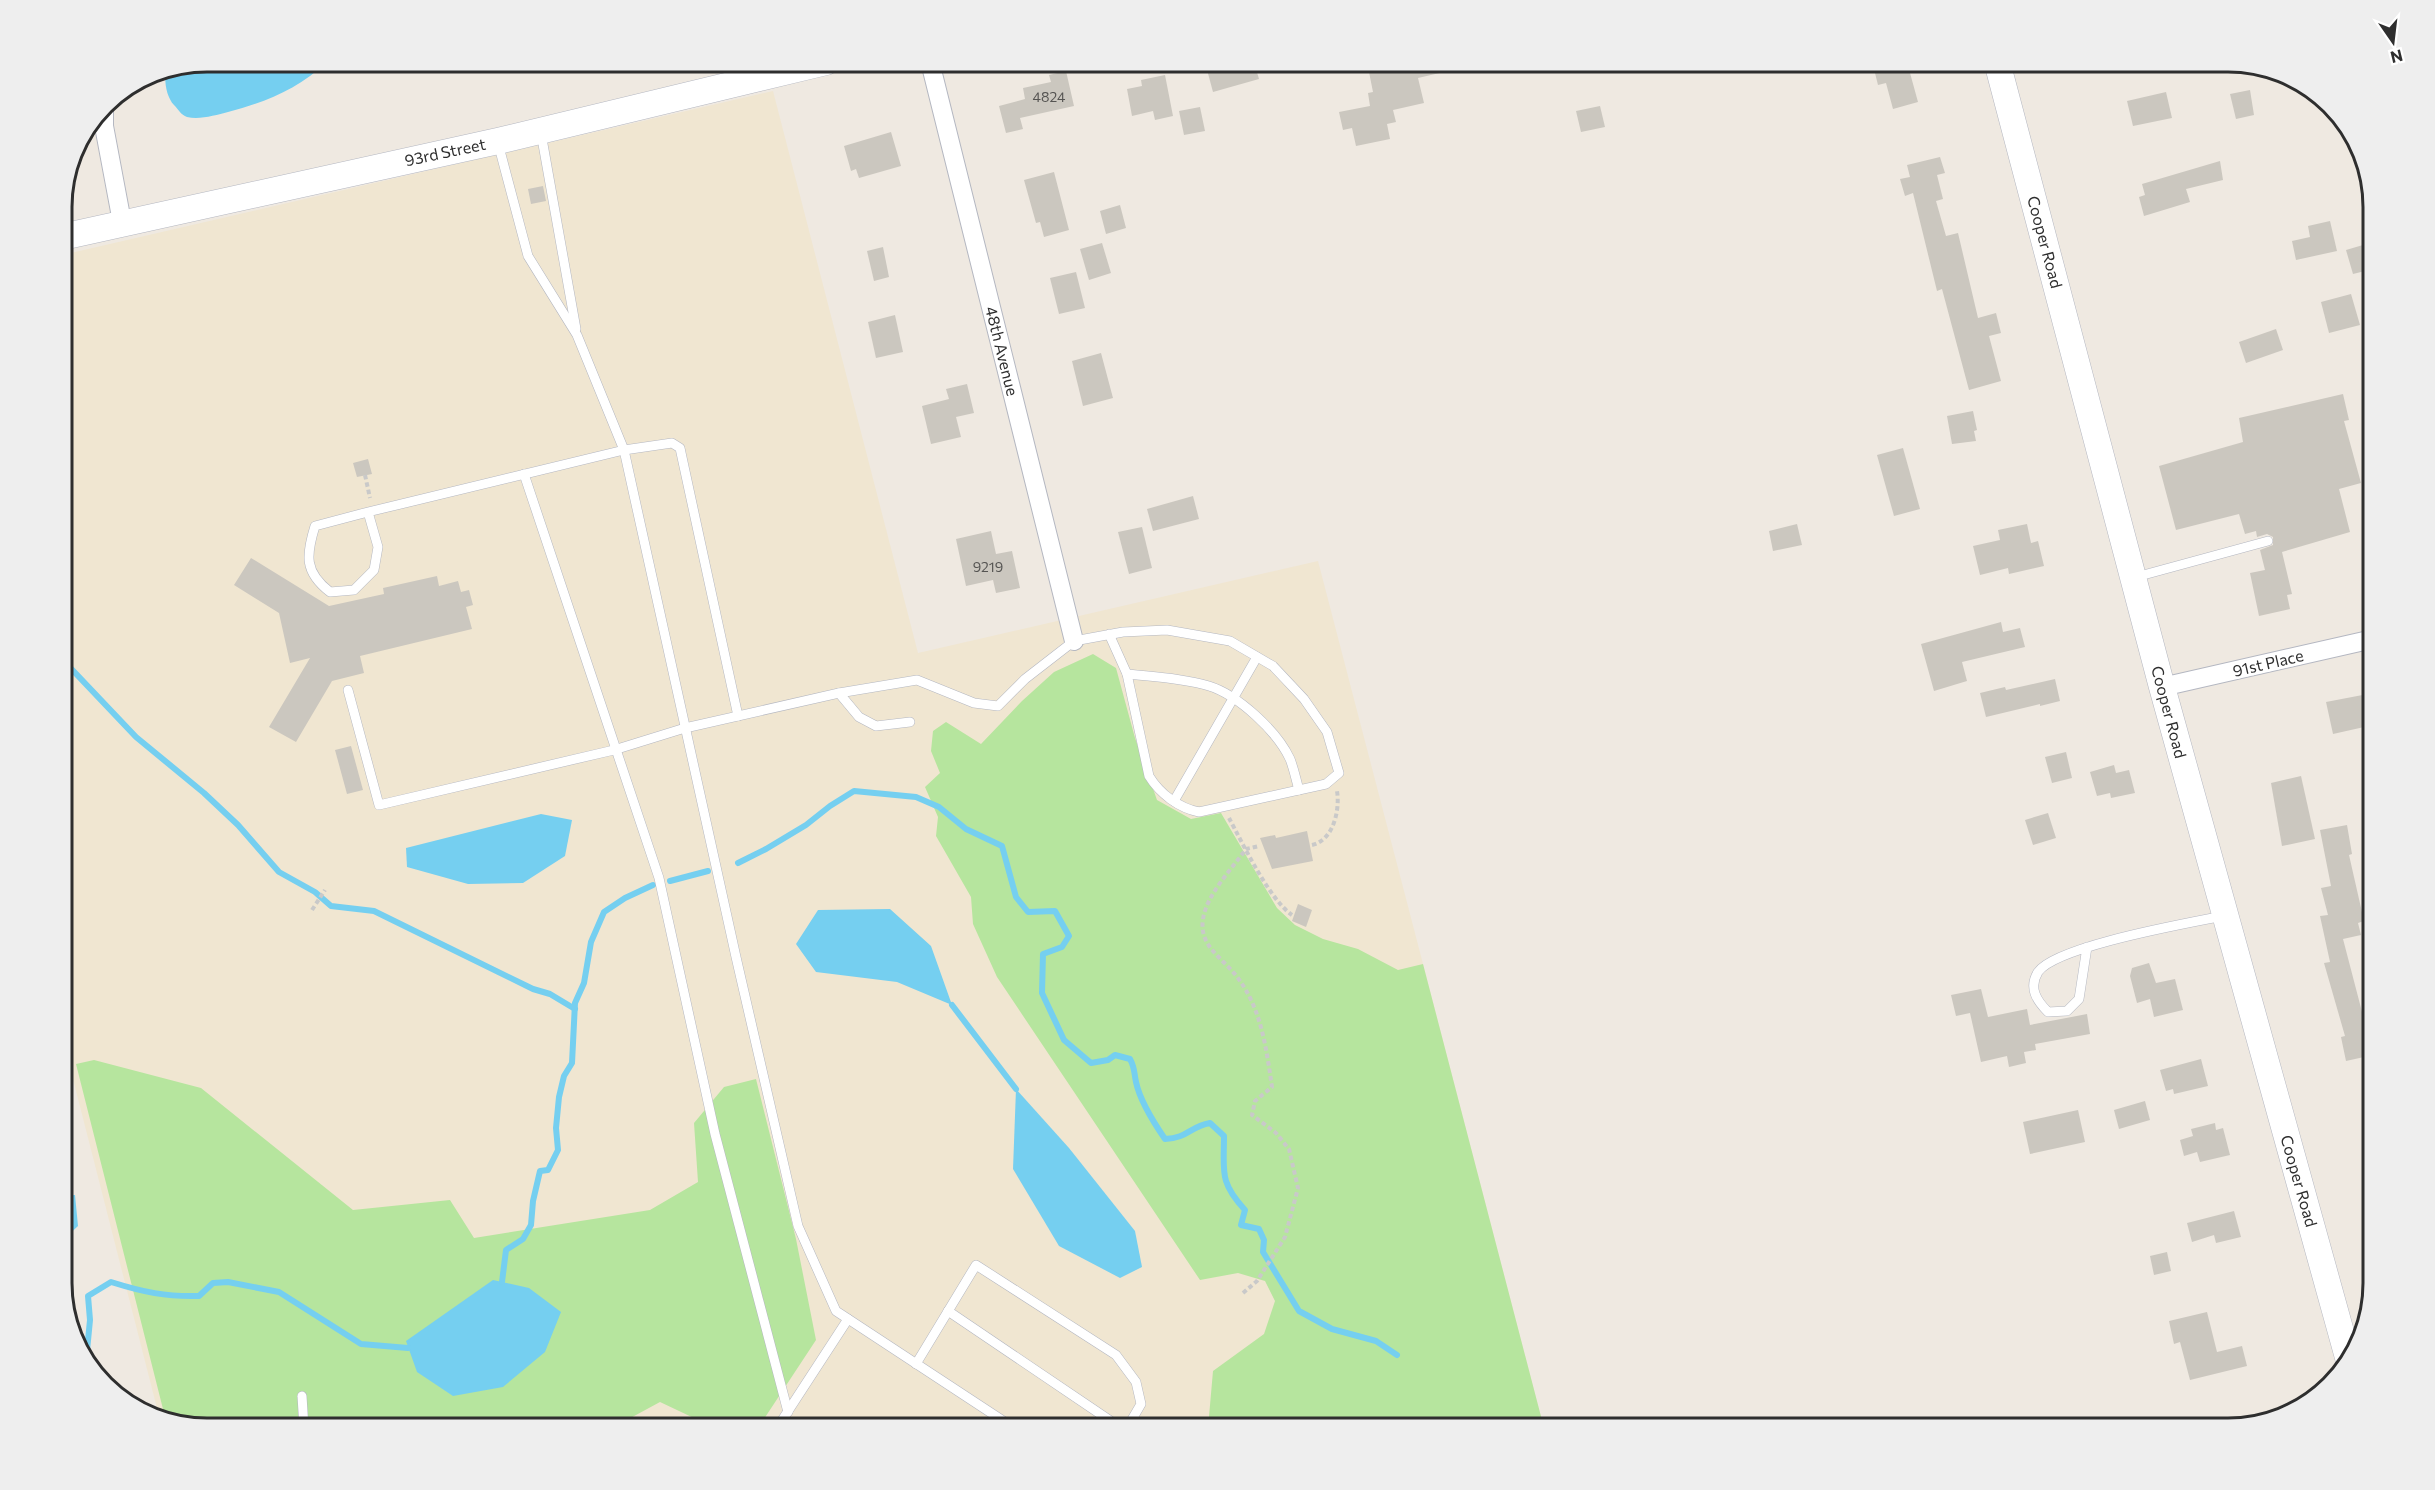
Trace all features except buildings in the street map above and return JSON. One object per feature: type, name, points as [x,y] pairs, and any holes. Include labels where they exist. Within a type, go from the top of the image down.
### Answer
[{"type":"street","name":"93rd Street","points":[[72,234],[498,141],[784,72]]},
{"type":"street","name":"48th Avenue","points":[[932,72],[1074,641]]},
{"type":"street","name":"Cooper Road","points":[[2000,72],[2162,687],[2346,1349]]},
{"type":"street","points":[[104,120],[122,222]]},
{"type":"street","name":"91st Place","points":[[2162,687],[2363,641]]},
{"type":"lane","points":[[541,130],[577,334]]},
{"type":"lane","points":[[498,141],[528,256],[577,334],[624,450],[798,1226],[836,1311],[999,1418]]},
{"type":"lane","points":[[370,512],[378,547],[374,570],[354,590],[330,592],[317,582],[309,566],[308,547],[315,526],[370,512],[524,474],[624,450],[672,443],[680,448],[738,716]]},
{"type":"lane","points":[[524,474],[658,878],[715,1134],[788,1412]]},
{"type":"lane","points":[[2133,578],[2268,542]]},
{"type":"lane","points":[[348,690],[379,805],[615,750],[685,728],[839,693],[917,680],[974,703],[998,706],[1025,679],[1074,641],[1109,634],[1167,630],[1230,641],[1273,666],[1304,699],[1328,732],[1339,772],[1326,784],[1199,812],[1187,810],[1156,788],[1149,776],[1127,674],[1109,634]]},
{"type":"lane","points":[[1174,801],[1257,657]]},
{"type":"lane","points":[[1127,674],[1169,678],[1211,686],[1233,699],[1269,728],[1289,758],[1299,790]]},
{"type":"lane","points":[[839,693],[859,717],[876,726],[910,722]]},
{"type":"lane","points":[[2087,947],[2079,999],[2067,1011],[2048,1012],[2037,1000],[2033,985],[2039,970],[2059,958],[2087,947],[2225,915]]},
{"type":"lane","points":[[916,1364],[976,1265],[1116,1355],[1136,1382],[1141,1404],[1133,1418]]},
{"type":"lane","points":[[948,1311],[1105,1418]]},
{"type":"lane","points":[[784,1418],[848,1319]]},
{"type":"lane","points":[[302,1396],[303,1418]]},
{"type":"path","points":[[365,475],[370,512]]},
{"type":"path","points":[[1312,845],[1327,836],[1334,821],[1338,800],[1334,777]]},
{"type":"path","points":[[1223,807],[1283,908],[1292,915]]},
{"type":"path","points":[[1243,1293],[1257,1281],[1285,1237],[1298,1188],[1289,1149],[1276,1133],[1252,1115],[1255,1101],[1272,1087],[1258,1013],[1234,973],[1211,951],[1204,936],[1203,919],[1212,897],[1246,849],[1259,846]]},
{"type":"path","points":[[312,910],[325,890]]},
{"type":"shaded area","points":[[773,91],[918,653],[1318,561],[1541,1418],[207,1418],[189,1417],[157,1409],[72,1075],[72,253]]},
{"type":"green space","points":[[1093,654],[1116,668],[1135,738],[1157,800],[1191,819],[1221,813],[1277,908],[1295,925],[1323,939],[1358,949],[1398,970],[1423,964],[1541,1418],[1209,1418],[1213,1371],[1264,1334],[1275,1301],[1265,1281],[1238,1273],[1200,1280],[997,977],[973,924],[971,897],[936,836],[938,817],[925,787],[940,773],[931,751],[933,731],[946,722],[981,744],[1022,701],[1054,672]]},
{"type":"green space","points":[[94,1060],[201,1088],[353,1210],[450,1200],[474,1238],[650,1210],[698,1182],[694,1123],[724,1087],[756,1079],[796,1239],[816,1340],[765,1418],[694,1418],[660,1402],[630,1418],[207,1418],[189,1417],[163,1410],[76,1064]]},
{"type":"water","points":[[198,72],[315,72],[293,87],[268,99],[213,116],[197,118],[187,117],[180,112],[167,93],[166,79]]},
{"type":"water","points":[[541,814],[572,820],[565,856],[523,883],[468,884],[407,867],[406,848]]},
{"type":"water","points":[[890,909],[931,946],[952,1005],[897,982],[816,972],[796,944],[818,910]]},
{"type":"water","points":[[1016,1089],[1069,1148],[1135,1231],[1142,1267],[1120,1278],[1059,1246],[1013,1169]]},
{"type":"water","points":[[72,1195],[75,1195],[78,1226],[72,1232]]},
{"type":"water","points":[[493,1280],[529,1288],[561,1312],[545,1352],[503,1387],[453,1396],[417,1372],[406,1341]]},
{"type":"waterway","points":[[72,670],[136,737],[204,793],[238,825],[279,872],[315,892],[331,906],[374,911],[533,989],[550,994],[575,1009]]},
{"type":"waterway","points":[[738,863],[806,825],[854,791],[916,797],[939,807],[966,829],[1002,846],[1016,897],[1028,912],[1055,911],[1069,936],[1062,947],[1043,954],[1042,993],[1064,1040],[1091,1063],[1108,1060],[1115,1055],[1130,1059],[1141,1097],[1165,1139],[1179,1137],[1210,1123],[1224,1136],[1224,1168],[1227,1184],[1245,1210],[1241,1225],[1259,1229],[1264,1240],[1263,1252],[1299,1311],[1332,1329],[1376,1341],[1397,1355]]},
{"type":"waterway","points":[[670,881],[708,871]]},
{"type":"waterway","points":[[502,1282],[506,1250],[523,1239],[531,1225],[533,1201],[540,1171],[548,1170],[558,1150],[556,1128],[559,1097],[564,1076],[572,1063],[575,1003],[584,983],[591,942],[604,912],[625,898],[653,885]]},
{"type":"waterway","points":[[952,1005],[1016,1089]]},
{"type":"waterway","points":[[88,1346],[90,1320],[88,1296],[111,1282],[144,1291],[176,1296],[199,1296],[213,1283],[228,1282],[279,1292],[361,1344],[408,1348]]}]
